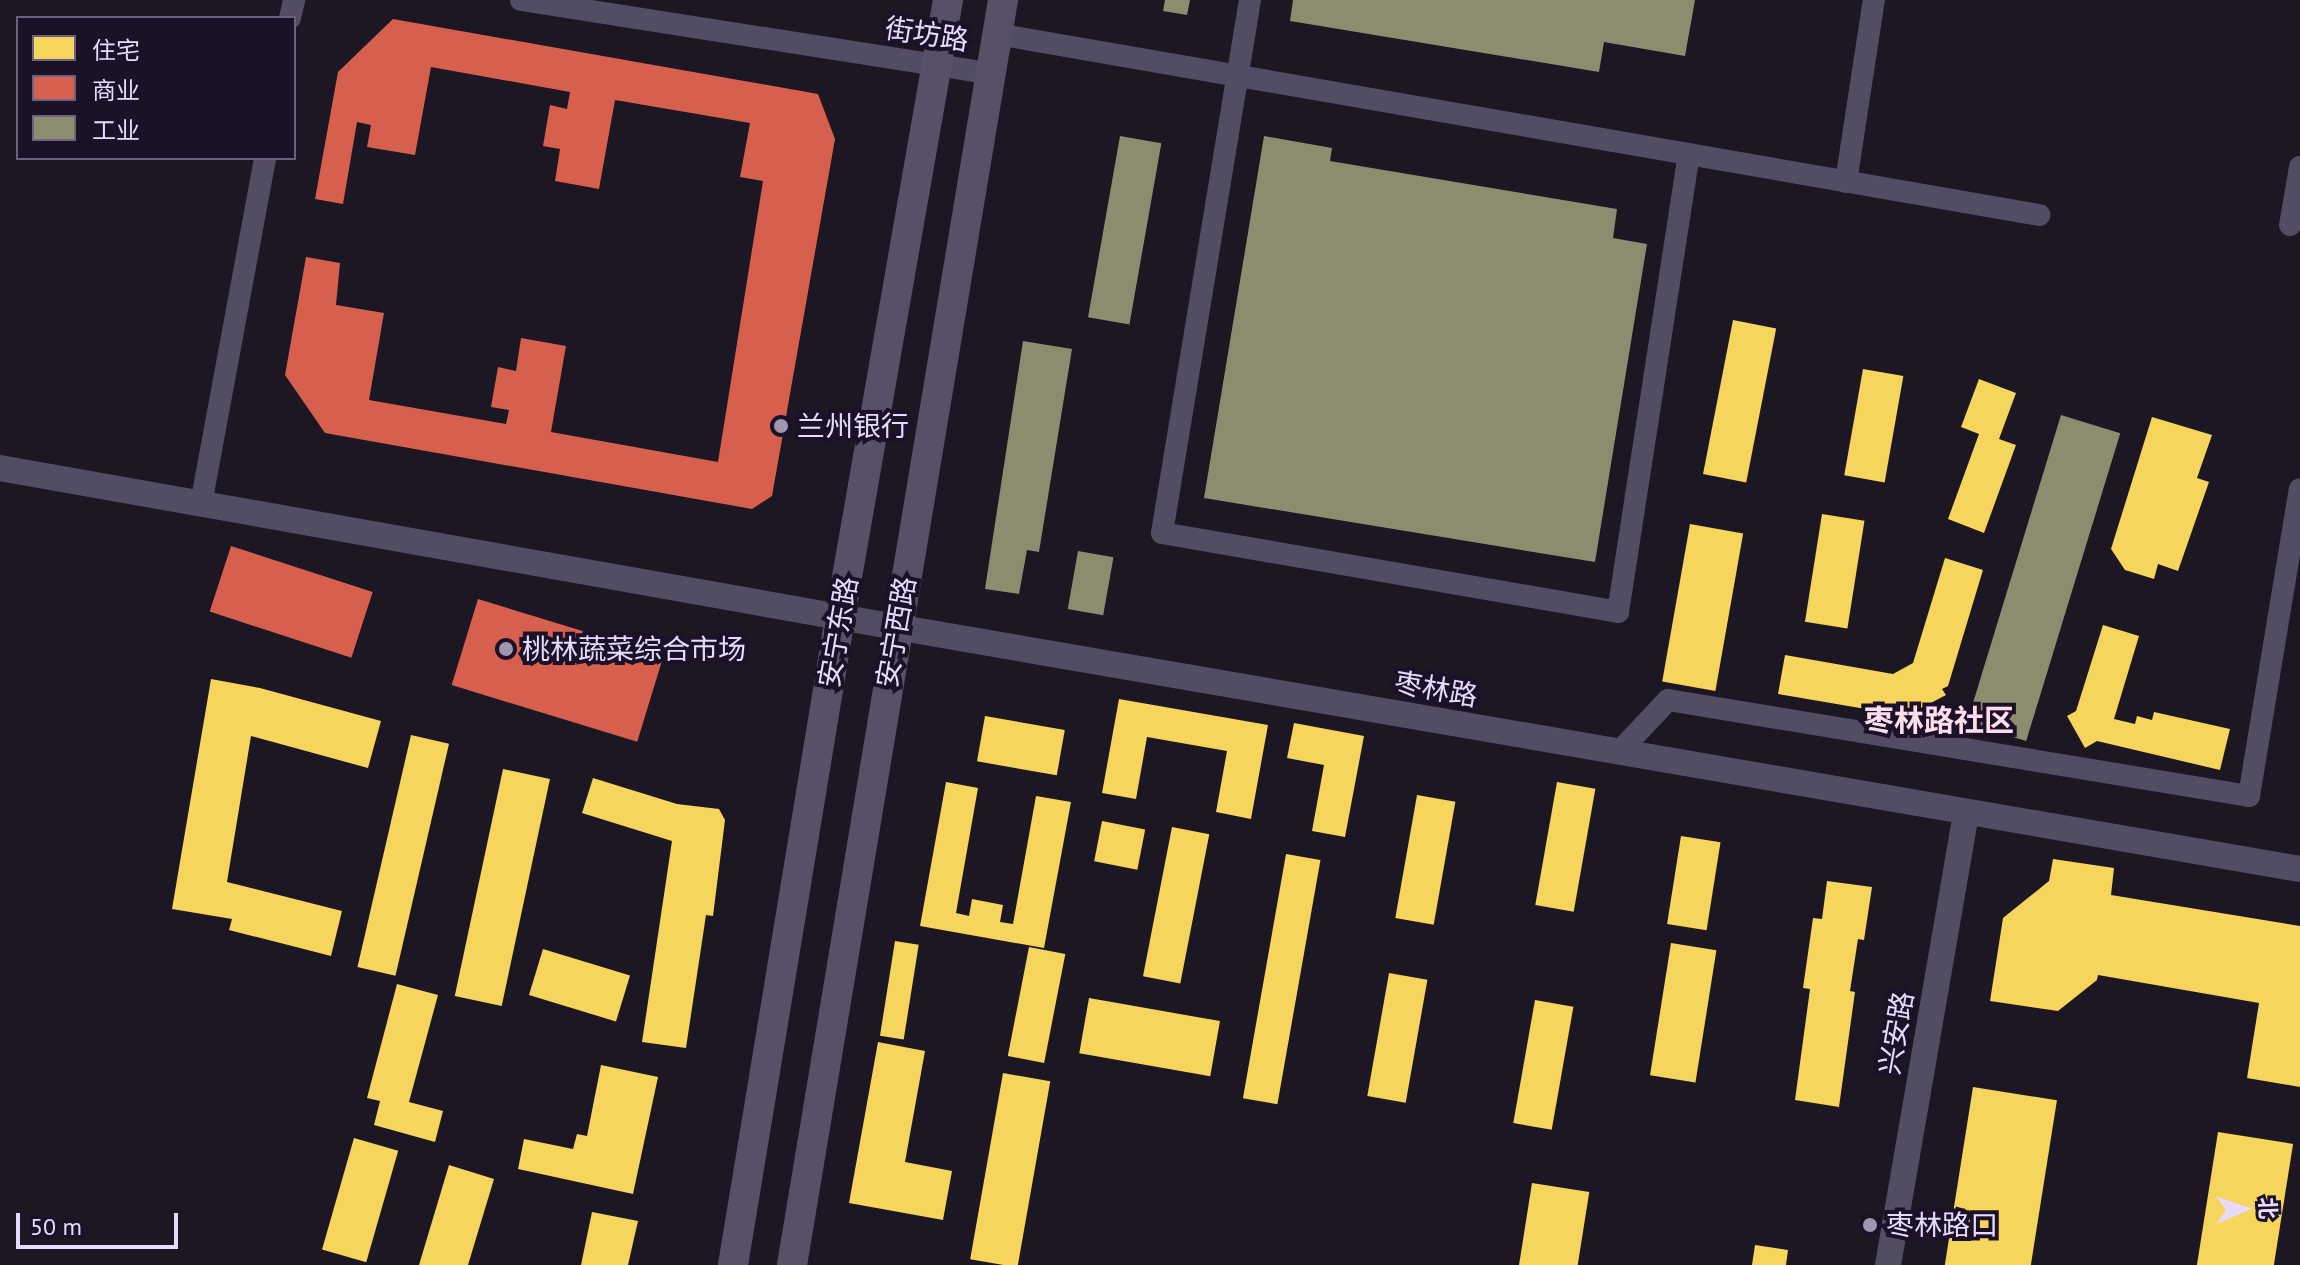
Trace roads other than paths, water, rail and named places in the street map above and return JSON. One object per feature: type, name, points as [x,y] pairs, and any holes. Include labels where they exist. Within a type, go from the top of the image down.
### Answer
[{"type":"main road","name":"安宁东路","points":[[733,1265],[840,617],[948,0]]},
{"type":"main road","name":"安宁西路","points":[[792,1265],[1003,0]]},
{"type":"street","name":"街坊路","points":[[521,0],[991,74]]},
{"type":"street","points":[[1250,0],[1162,533],[1618,612],[1689,154]]},
{"type":"street","points":[[1846,182],[1874,0]]},
{"type":"street","points":[[997,34],[2039,215]]},
{"type":"street","points":[[201,504],[265,160]]},
{"type":"street","points":[[2290,225],[2300,167]]},
{"type":"street","name":"枣林路","points":[[0,468],[1618,753],[2300,869]]},
{"type":"street","points":[[1618,753],[1668,700],[2249,796],[2300,489]]},
{"type":"street","name":"兴安路","points":[[1888,1265],[1966,812]]},
{"type":"place","name":"兰州银行","points":[[781,426]]},
{"type":"place","name":"桃林蔬菜综合市场","points":[[506,649]]},
{"type":"place","name":"枣林路口","points":[[1870,1225]]},
{"type":"district","name":"枣林路社区","points":[[1939,720]]}]
